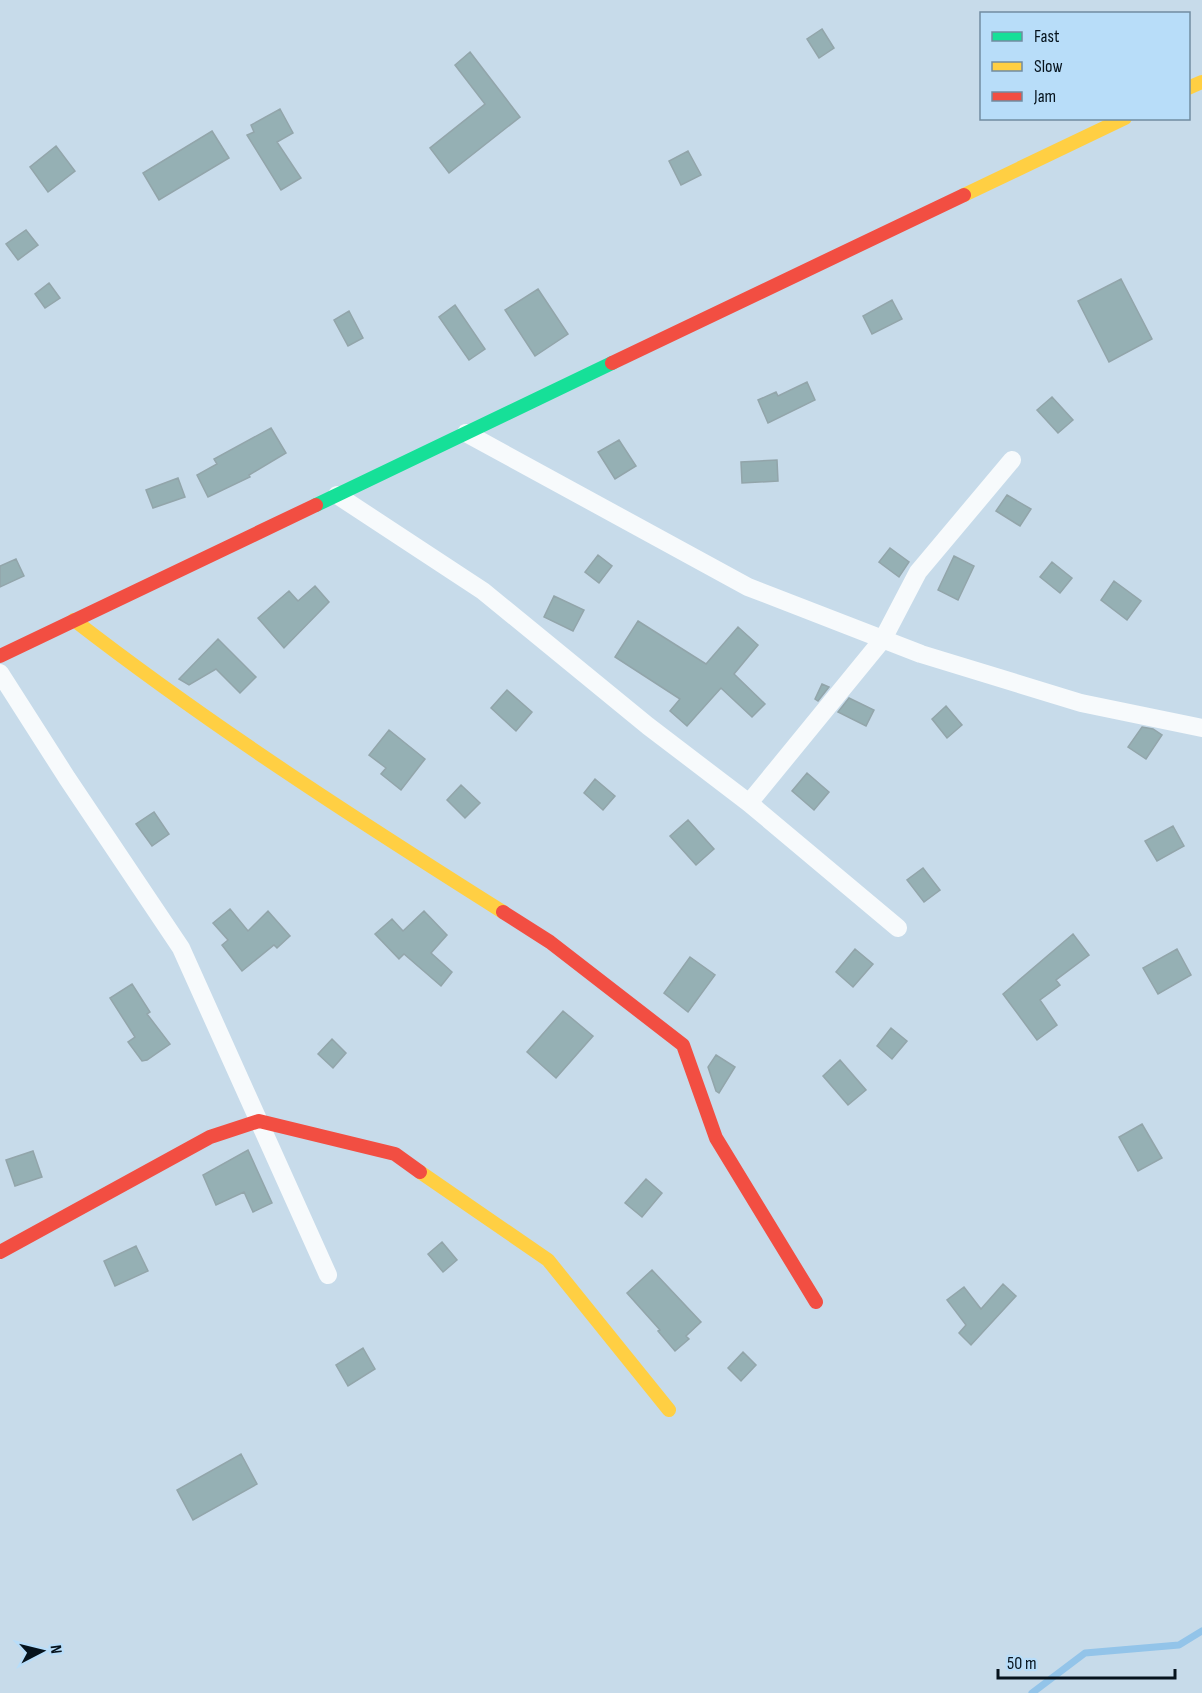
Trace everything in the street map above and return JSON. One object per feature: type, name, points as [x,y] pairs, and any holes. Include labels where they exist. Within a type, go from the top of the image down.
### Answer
[{"type":"street","points":[[0,656],[1121,120]]},
{"type":"street","points":[[466,433],[748,587],[921,654],[1081,704],[1202,728]]},
{"type":"street","points":[[749,803],[883,639],[918,572],[1012,460]]},
{"type":"street","points":[[337,495],[483,591],[648,726],[749,803],[898,928]]},
{"type":"street","points":[[74,620],[136,669],[350,816],[550,942],[683,1045],[716,1138],[816,1302]]},
{"type":"street","points":[[0,673],[181,948],[328,1275]]},
{"type":"street","points":[[0,1252],[210,1137],[259,1121],[395,1154],[548,1260],[669,1410]]},
{"type":"building","points":[[822,29],[834,48],[819,58],[807,39]]},
{"type":"building","points":[[470,52],[520,117],[449,173],[430,148],[485,104],[455,65]]},
{"type":"building","points":[[280,109],[293,133],[277,142],[301,178],[281,190],[247,135],[254,132],[251,125]]},
{"type":"building","points":[[212,131],[229,158],[159,200],[143,173]]},
{"type":"building","points":[[56,146],[75,171],[48,192],[30,167]]},
{"type":"building","points":[[688,151],[701,175],[681,185],[669,161]]},
{"type":"building","points":[[26,230],[38,245],[18,260],[6,244]]},
{"type":"building","points":[[1121,279],[1152,339],[1109,362],[1078,301]]},
{"type":"building","points":[[49,283],[60,298],[45,308],[35,294]]},
{"type":"building","points":[[538,289],[568,334],[535,356],[505,310]]},
{"type":"building","points":[[892,300],[902,319],[872,334],[863,316]]},
{"type":"building","points":[[455,305],[485,349],[469,360],[439,317]]},
{"type":"building","points":[[349,311],[363,338],[348,346],[334,320]]},
{"type":"building","points":[[807,382],[815,400],[768,423],[758,400],[776,392],[778,396]]},
{"type":"building","points":[[1052,397],[1073,420],[1058,433],[1037,410]]},
{"type":"building","points":[[271,428],[286,453],[249,475],[250,477],[208,497],[197,475],[217,464],[214,459]]},
{"type":"building","points":[[619,440],[636,466],[615,479],[598,452]]},
{"type":"building","points":[[777,460],[778,481],[742,483],[741,462]]},
{"type":"building","points":[[178,478],[185,497],[153,508],[146,490]]},
{"type":"building","points":[[1007,495],[1031,509],[1020,526],[996,511]]},
{"type":"building","points":[[890,548],[909,562],[899,577],[879,562]]},
{"type":"building","points":[[598,555],[612,566],[599,583],[585,572]]},
{"type":"building","points":[[954,556],[974,566],[958,600],[938,590]]},
{"type":"building","points":[[16,559],[24,576],[0,587],[0,566]]},
{"type":"building","points":[[1052,562],[1072,578],[1060,593],[1040,577]]},
{"type":"building","points":[[1114,581],[1141,601],[1127,620],[1101,600]]},
{"type":"building","points":[[315,586],[329,602],[284,648],[258,618],[289,591],[298,601]]},
{"type":"building","points":[[554,596],[584,610],[573,631],[544,617]]},
{"type":"building","points":[[638,621],[706,664],[738,627],[758,645],[734,674],[765,704],[752,717],[721,688],[687,726],[670,711],[680,699],[615,657]]},
{"type":"building","points":[[218,639],[256,677],[240,693],[216,669],[189,685],[179,679]]},
{"type":"building","points":[[822,684],[829,687],[818,701],[815,699]]},
{"type":"building","points":[[507,690],[532,712],[516,731],[491,708]]},
{"type":"building","points":[[849,698],[874,710],[866,726],[838,712]]},
{"type":"building","points":[[946,706],[962,725],[947,738],[932,719]]},
{"type":"building","points":[[1142,727],[1153,729],[1162,735],[1146,759],[1128,747]]},
{"type":"building","points":[[389,730],[425,759],[401,790],[381,774],[386,768],[369,755]]},
{"type":"building","points":[[807,773],[829,792],[814,810],[792,791]]},
{"type":"building","points":[[595,779],[615,796],[603,810],[584,793]]},
{"type":"building","points":[[461,785],[480,803],[465,818],[447,800]]},
{"type":"building","points":[[154,812],[169,834],[152,846],[136,824]]},
{"type":"building","points":[[688,820],[714,849],[696,865],[670,836]]},
{"type":"building","points":[[1173,826],[1184,846],[1157,861],[1145,841]]},
{"type":"building","points":[[923,868],[940,890],[924,902],[907,880]]},
{"type":"building","points":[[230,909],[248,931],[268,911],[290,936],[277,948],[274,945],[242,971],[222,945],[228,940],[213,923]]},
{"type":"building","points":[[424,911],[447,935],[431,953],[452,972],[441,986],[404,954],[399,959],[375,934],[392,919],[403,931]]},
{"type":"building","points":[[1073,934],[1089,955],[1056,980],[1060,985],[1040,1000],[1057,1025],[1037,1040],[1003,994]]},
{"type":"building","points":[[855,949],[873,964],[853,987],[836,972]]},
{"type":"building","points":[[1177,949],[1191,975],[1158,994],[1143,968]]},
{"type":"building","points":[[690,957],[715,975],[688,1012],[664,993]]},
{"type":"building","points":[[132,984],[150,1012],[147,1014],[170,1044],[142,1061],[128,1042],[135,1037],[110,998]]},
{"type":"building","points":[[563,1011],[593,1036],[556,1078],[527,1052]]},
{"type":"building","points":[[891,1028],[907,1041],[892,1059],[877,1046]]},
{"type":"building","points":[[332,1039],[346,1053],[333,1068],[318,1054]]},
{"type":"building","points":[[716,1055],[735,1067],[719,1093],[716,1091],[708,1067]]},
{"type":"building","points":[[840,1060],[866,1090],[848,1105],[823,1076]]},
{"type":"building","points":[[1142,1124],[1162,1158],[1138,1171],[1119,1137]]},
{"type":"building","points":[[248,1150],[272,1203],[253,1212],[244,1192],[216,1205],[203,1175]]},
{"type":"building","points":[[33,1151],[42,1177],[15,1186],[6,1160]]},
{"type":"building","points":[[646,1179],[662,1193],[642,1217],[625,1203]]},
{"type":"building","points":[[442,1242],[457,1260],[443,1272],[428,1254]]},
{"type":"building","points":[[136,1246],[148,1271],[115,1286],[104,1261]]},
{"type":"building","points":[[652,1270],[701,1322],[686,1336],[689,1339],[675,1351],[658,1331],[660,1330],[627,1293]]},
{"type":"building","points":[[1003,1284],[1016,1296],[971,1345],[959,1333],[966,1325],[947,1300],[964,1287],[981,1309]]},
{"type":"building","points":[[363,1348],[375,1369],[348,1386],[336,1365]]},
{"type":"building","points":[[743,1352],[756,1365],[741,1381],[728,1368]]},
{"type":"building","points":[[241,1454],[257,1484],[193,1520],[177,1490]]},
{"type":"waterway","points":[[1032,1693],[1085,1653],[1179,1645],[1202,1631]]},
{"type":"traffic: fast","points":[[316,505],[612,363]]},
{"type":"traffic: slow","points":[[1190,87],[1202,82]]},
{"type":"traffic: slow","points":[[964,195],[1121,120]]},
{"type":"traffic: slow","points":[[74,620],[231,735],[503,912]]},
{"type":"traffic: slow","points":[[420,1172],[548,1260],[669,1410]]},
{"type":"traffic: jam","points":[[612,363],[964,195]]},
{"type":"traffic: jam","points":[[0,656],[316,505]]},
{"type":"traffic: jam","points":[[503,912],[550,942],[683,1045],[716,1138],[816,1302]]},
{"type":"traffic: jam","points":[[0,1252],[210,1137],[259,1121],[395,1154],[420,1172]]}]
